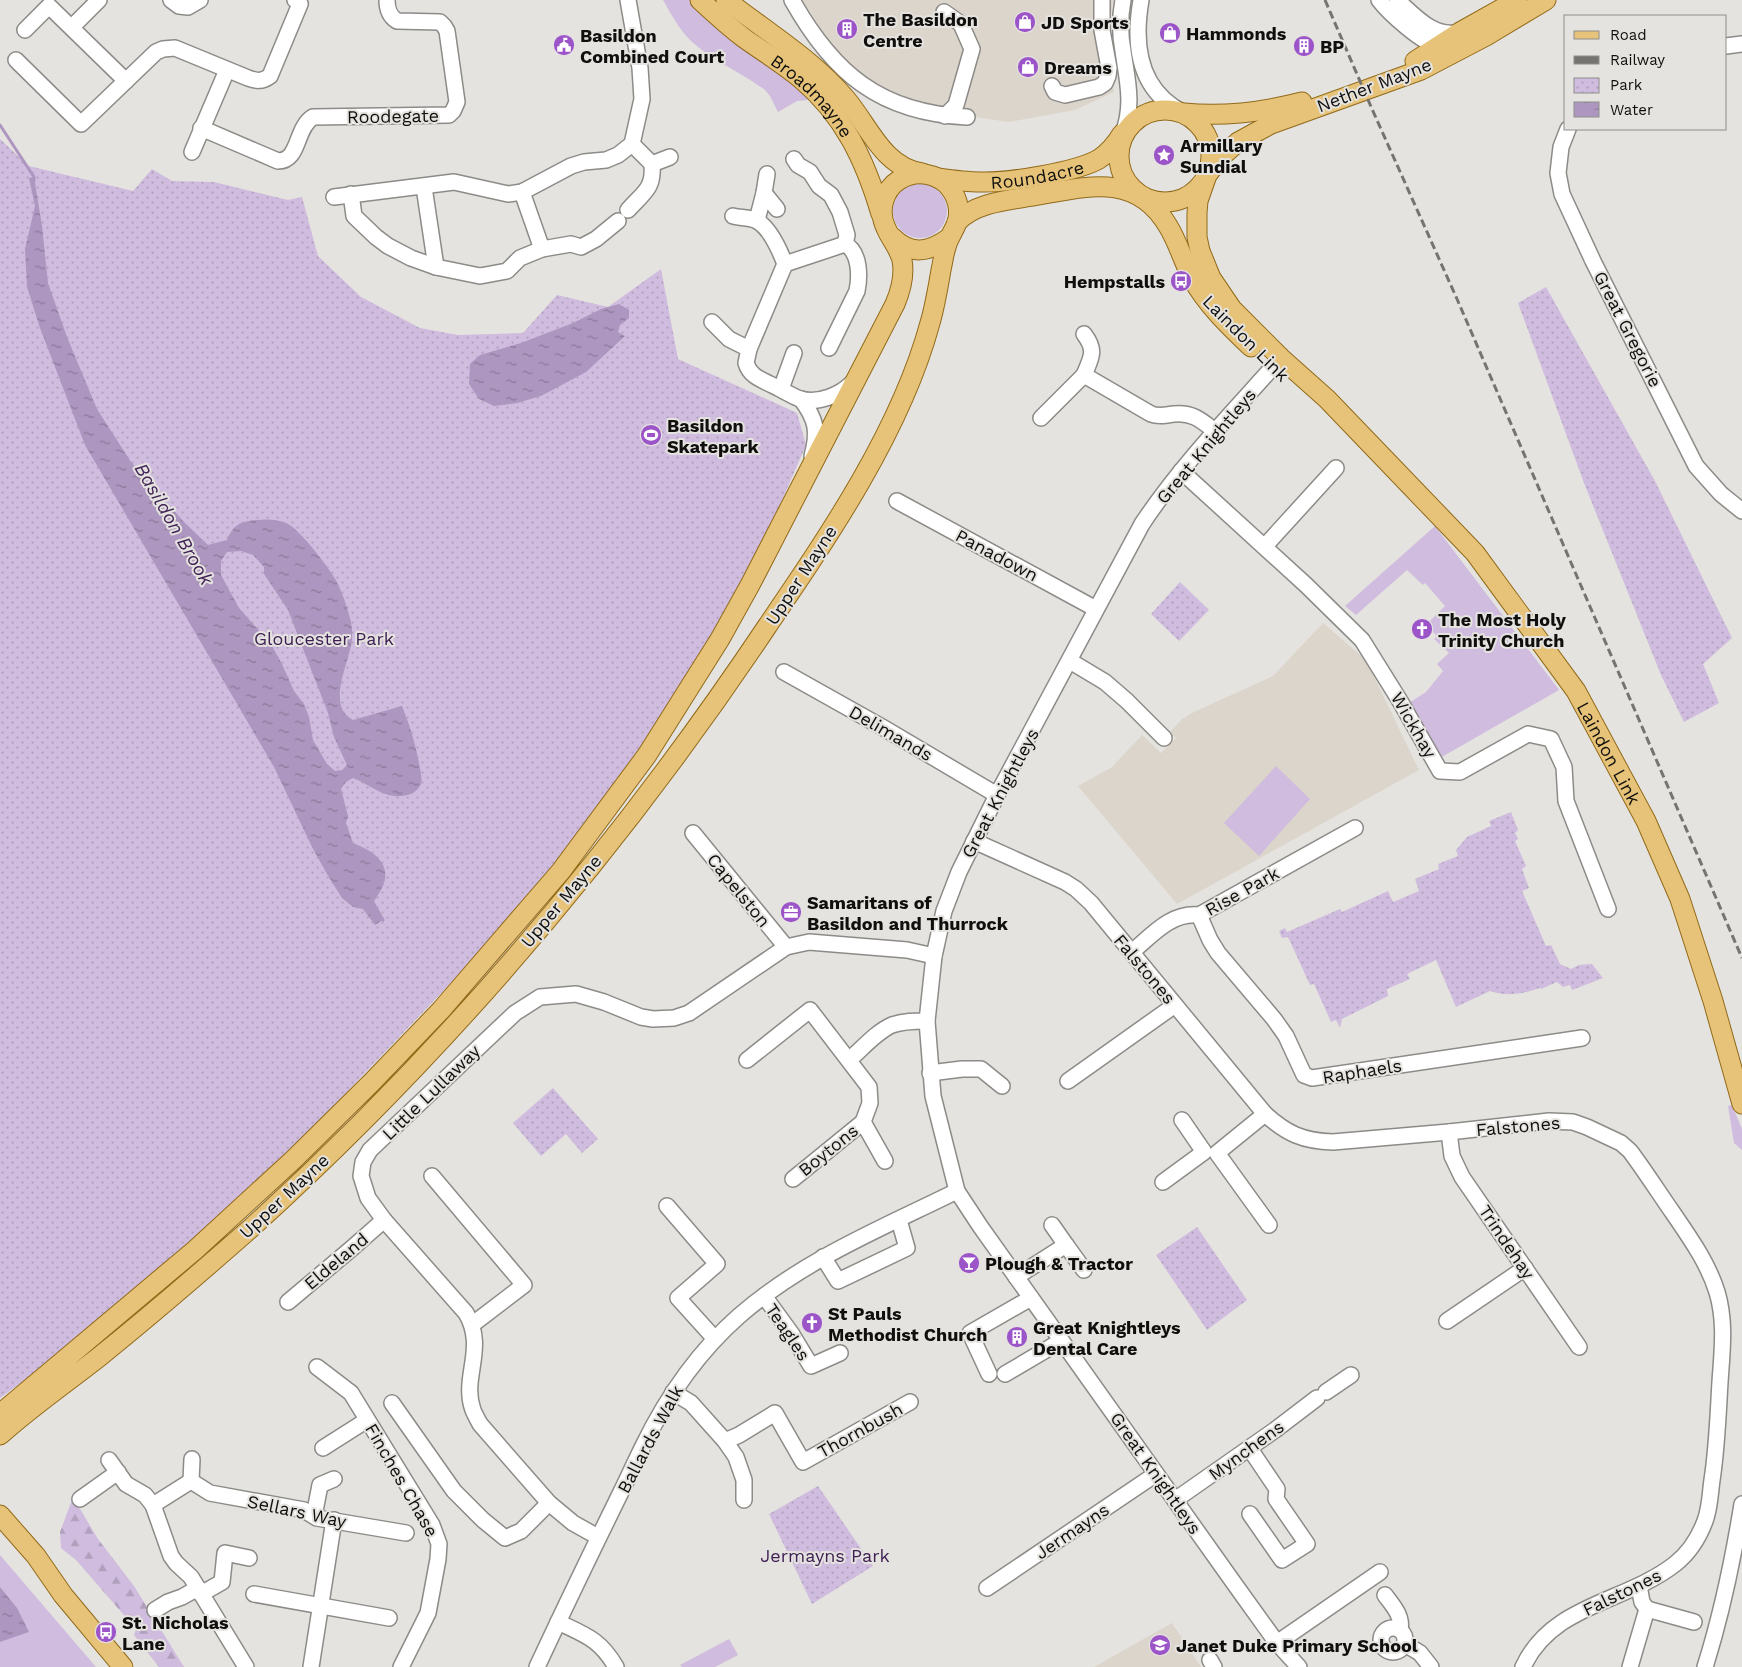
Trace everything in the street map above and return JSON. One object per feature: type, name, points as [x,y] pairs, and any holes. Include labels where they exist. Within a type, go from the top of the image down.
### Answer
[{"type":"main road","name":"Broadmayne","points":[[700,0],[732,29],[799,76],[829,106],[849,135],[866,169],[886,228]]},
{"type":"main road","name":"Broadmayne","points":[[724,0],[804,58],[831,82],[892,161],[907,170],[930,176]]},
{"type":"main road","name":"Nether Mayne","points":[[1184,113],[1233,114],[1286,106],[1380,77],[1404,68],[1460,32],[1517,0]]},
{"type":"main road","name":"Nether Mayne","points":[[1207,175],[1229,149],[1258,130],[1296,114],[1421,70],[1486,36],[1541,3]]},
{"type":"main road","points":[[1170,110],[1184,113],[1197,123],[1206,137],[1211,157],[1207,175],[1197,188],[1181,198],[1154,201],[1141,196],[1130,186],[1121,168],[1119,151],[1123,133],[1135,121],[1149,114],[1170,110]]},
{"type":"main road","name":"Roundacre","points":[[930,176],[964,181],[993,182],[1068,170],[1098,159],[1113,148],[1123,133]]},
{"type":"main road","points":[[930,176],[914,174],[900,179],[892,186],[883,202],[886,228],[898,243],[910,249],[923,250],[936,247],[953,230]]},
{"type":"main road","name":"Laindon Link","points":[[1207,175],[1200,195],[1197,213],[1197,237],[1205,264],[1219,292],[1277,363]]},
{"type":"main road","name":"Upper Mayne","points":[[0,1435],[161,1307],[251,1227],[334,1149],[418,1063],[557,908],[685,744],[793,589],[875,456],[902,396],[923,344],[934,309],[944,256],[953,230],[958,206],[954,193],[947,184],[930,176]]},
{"type":"main road","name":"Roundacre","points":[[953,230],[965,214],[984,206],[1087,187],[1114,187],[1141,196]]},
{"type":"main road","name":"Laindon Link","points":[[1141,196],[1164,218],[1192,277],[1210,304],[1223,319],[1277,363],[1339,424],[1381,456],[1405,479],[1475,553],[1576,691],[1646,821],[1680,899],[1713,1001],[1742,1104]]},
{"type":"main road","name":"Upper Mayne","points":[[0,1414],[195,1250],[293,1160],[441,1010],[561,871],[647,755],[720,639],[750,585],[895,304],[902,283],[903,273],[900,254],[886,228]]},
{"type":"main road","points":[[0,1404],[32,1380],[60,1365]]},
{"type":"main road","points":[[0,1515],[36,1556],[63,1595],[123,1667]]},
{"type":"main road","points":[[0,1529],[32,1566],[63,1595]]},
{"type":"street","points":[[72,27],[100,0]]},
{"type":"street","points":[[170,0],[180,6],[188,7],[200,0]]},
{"type":"street","points":[[16,60],[80,124],[156,52],[170,48],[175,48],[257,81],[265,80],[270,76],[300,4],[294,0]]},
{"type":"street","name":"Roodegate","points":[[201,128],[278,161],[282,161],[292,155],[304,125],[313,118],[449,115],[453,112],[457,102],[447,31],[440,22],[397,21],[392,18],[389,12],[387,0]]},
{"type":"street","points":[[334,197],[454,182],[508,194],[522,192],[571,166],[618,156],[632,144],[642,99],[640,68],[628,0]]},
{"type":"street","points":[[724,0],[724,6],[732,17],[775,52],[799,76]]},
{"type":"street","points":[[742,0],[752,16],[766,30]]},
{"type":"street","points":[[1052,86],[1055,92],[1065,96],[1099,87],[1105,83],[1109,68],[1102,30],[1102,0]]},
{"type":"street","points":[[1123,0],[1121,40],[1130,104],[1123,133]]},
{"type":"street","points":[[1121,40],[1129,0]]},
{"type":"street","points":[[1141,0],[1139,40],[1144,72],[1160,97],[1167,104],[1184,113]]},
{"type":"street","points":[[1379,0],[1392,14],[1420,36],[1438,46],[1447,46],[1508,14],[1541,3]]},
{"type":"street","points":[[1397,0],[1423,23],[1436,31],[1443,34],[1460,32]]},
{"type":"street","points":[[792,1],[819,43],[838,65],[852,77],[897,104],[918,111],[945,116],[967,117]]},
{"type":"street","points":[[26,30],[50,6],[126,81]]},
{"type":"street","points":[[944,12],[961,24],[972,49],[956,105],[945,116]]},
{"type":"street","points":[[1420,36],[1426,47],[1421,58]]},
{"type":"street","points":[[1727,46],[1742,44]]},
{"type":"street","points":[[192,152],[227,70]]},
{"type":"street","name":"Great Gregorie","points":[[1568,130],[1562,147],[1558,173],[1562,194],[1593,261],[1696,466],[1721,494],[1742,511]]},
{"type":"street","points":[[351,194],[354,216],[376,237],[411,258],[436,267],[480,276],[508,271],[520,258],[542,249],[571,244],[581,247],[596,239],[623,215],[651,184],[653,177],[652,164],[632,144]]},
{"type":"street","points":[[652,164],[670,157]]},
{"type":"street","points":[[794,159],[798,165],[810,172],[819,186],[831,195],[840,212],[847,235],[845,244]]},
{"type":"street","points":[[756,220],[764,193],[767,174]]},
{"type":"street","points":[[424,187],[436,267]]},
{"type":"street","points":[[522,192],[542,249]]},
{"type":"street","points":[[764,193],[777,209]]},
{"type":"street","points":[[733,216],[756,220],[778,247],[785,264],[749,349],[746,363],[751,374],[801,399],[823,399],[839,394],[858,375]]},
{"type":"street","points":[[785,264],[845,244],[852,248],[859,281],[857,291],[828,348]]},
{"type":"street","points":[[712,322],[729,340],[749,349]]},
{"type":"street","points":[[1041,418],[1084,375],[1092,351],[1091,344],[1084,334]]},
{"type":"street","points":[[781,389],[794,353]]},
{"type":"street","name":"Great Knightleys","points":[[1277,363],[1160,497],[1142,524],[997,795],[959,872],[944,911],[934,956],[927,1021],[933,1096],[957,1191],[1156,1474],[1277,1642],[1298,1667]]},
{"type":"street","points":[[1084,375],[1151,414],[1162,416],[1185,413],[1193,415],[1216,432]]},
{"type":"street","points":[[801,399],[814,419],[816,436],[813,453],[802,483]]},
{"type":"street","points":[[1265,546],[1336,468]]},
{"type":"street","name":"Wickhay","points":[[1182,471],[1265,546],[1362,640],[1400,700],[1440,771],[1460,772],[1528,734],[1551,739],[1564,766],[1566,801],[1608,909]]},
{"type":"street","name":"Panadown","points":[[897,501],[1096,609]]},
{"type":"street","points":[[1070,660],[1105,682],[1128,701],[1164,738]]},
{"type":"street","name":"Delimands","points":[[784,672],[997,795]]},
{"type":"street","name":"Rise Park","points":[[1132,952],[1176,917],[1190,914],[1200,915],[1355,828]]},
{"type":"street","name":"Capelston","points":[[693,833],[786,946]]},
{"type":"street","name":"Falstones","points":[[974,841],[1044,872],[1076,889],[1091,903],[1265,1114],[1279,1126],[1296,1136],[1314,1141],[1333,1142],[1549,1121],[1573,1122],[1621,1143],[1641,1166],[1688,1236],[1710,1274],[1717,1293],[1723,1330],[1715,1459],[1708,1511],[1698,1539],[1677,1563],[1661,1574],[1639,1586],[1567,1618],[1541,1638],[1531,1651],[1523,1667]]},
{"type":"street","name":"Raphaels","points":[[1200,915],[1210,940],[1218,953],[1274,1019],[1286,1036],[1304,1075],[1312,1078],[1582,1038]]},
{"type":"street","name":"Little Lullaway","points":[[473,1324],[466,1313],[384,1220],[368,1198],[361,1176],[363,1162],[370,1150],[515,1013],[540,997],[576,994],[641,1016],[674,1018],[689,1013],[786,946],[809,942],[907,950],[934,956]]},
{"type":"street","points":[[1068,1081],[1175,1005]]},
{"type":"street","name":"Boytons","points":[[747,1060],[810,1010],[869,1087],[870,1103],[863,1122],[793,1179]]},
{"type":"street","points":[[849,1060],[892,1026],[907,1022],[927,1021]]},
{"type":"street","points":[[930,1073],[981,1068],[1002,1086]]},
{"type":"street","points":[[1163,1182],[1211,1152],[1265,1114]]},
{"type":"street","points":[[1182,1120],[1211,1152],[1269,1225]]},
{"type":"street","name":"Boytons","points":[[863,1122],[885,1161]]},
{"type":"street","name":"Trindehay","points":[[1449,1132],[1452,1156],[1456,1166],[1579,1347]]},
{"type":"street","points":[[432,1176],[524,1285],[473,1324],[476,1347],[470,1396],[473,1410],[480,1424],[549,1503],[573,1523],[598,1537]]},
{"type":"street","name":"Ballards Walk","points":[[536,1667],[643,1445],[673,1392],[715,1339],[739,1316],[798,1271],[823,1256],[957,1191]]},
{"type":"street","points":[[667,1206],[717,1264],[678,1298],[715,1339]]},
{"type":"street","name":"Eldeland","points":[[288,1302],[352,1250],[384,1220]]},
{"type":"street","points":[[823,1256],[838,1281],[907,1248],[899,1220]]},
{"type":"street","points":[[1052,1225],[1084,1270]]},
{"type":"street","points":[[1016,1277],[1066,1245]]},
{"type":"street","points":[[1447,1321],[1525,1268]]},
{"type":"street","name":"Teagles","points":[[764,1296],[792,1333],[811,1366],[840,1353]]},
{"type":"street","points":[[989,1374],[970,1333],[1031,1298]]},
{"type":"street","points":[[1005,1374],[1061,1341]]},
{"type":"street","name":"Finches Chase","points":[[317,1367],[352,1394],[366,1420],[432,1525],[439,1544],[428,1613],[401,1667]]},
{"type":"street","name":"Mynchens","points":[[1175,1500],[1351,1375]]},
{"type":"street","points":[[673,1392],[691,1403],[725,1440],[736,1457],[744,1480],[744,1500]]},
{"type":"street","name":"Thornbush","points":[[725,1440],[775,1413],[803,1462],[910,1402]]},
{"type":"street","points":[[392,1403],[454,1491],[483,1520],[505,1538],[521,1531],[549,1503]]},
{"type":"street","points":[[323,1448],[366,1420]]},
{"type":"street","points":[[1250,1448],[1277,1489],[1276,1499],[1307,1544],[1282,1560],[1250,1514]]},
{"type":"street","points":[[153,1505],[191,1481],[192,1459]]},
{"type":"street","points":[[109,1460],[126,1484],[144,1495],[153,1505],[171,1556],[191,1577],[246,1667]]},
{"type":"street","points":[[80,1499],[118,1472]]},
{"type":"street","name":"Jermayns","points":[[987,1588],[1156,1474]]},
{"type":"street","points":[[314,1516],[320,1485],[334,1479]]},
{"type":"street","name":"Sellars Way","points":[[191,1481],[210,1493],[304,1510],[314,1516],[406,1533]]},
{"type":"street","points":[[1705,1667],[1717,1627],[1733,1557],[1742,1504]]},
{"type":"street","points":[[311,1667],[334,1520]]},
{"type":"street","points":[[155,1610],[168,1602],[222,1582],[225,1554],[249,1558]]},
{"type":"street","points":[[1277,1642],[1379,1583],[1400,1617],[1402,1637],[1420,1653],[1431,1667],[1442,1667]]},
{"type":"street","points":[[1639,1586],[1642,1602],[1647,1609],[1694,1622]]},
{"type":"street","points":[[254,1594],[390,1618]]},
{"type":"street","points":[[1630,1667],[1647,1609]]},
{"type":"street","points":[[558,1622],[594,1640],[603,1647],[616,1667]]},
{"type":"shaded area","points":[[802,0],[1113,0],[1110,20],[1114,92],[1075,110],[1009,122],[961,115],[886,93],[838,54]]},
{"type":"shaded area","points":[[1323,623],[1366,660],[1419,770],[1177,904],[1078,786],[1112,767],[1142,735],[1161,753],[1176,738],[1170,732],[1182,719],[1273,676]]},
{"type":"shaded area","name":"Janet Duke Primary School","points":[[1172,1623],[1201,1667],[1094,1667]]},
{"type":"green space","points":[[663,0],[697,0],[817,99],[797,101],[778,112],[765,90],[709,55],[692,42],[680,28]]},
{"type":"green space","name":"Gloucester Park","points":[[0,139],[29,166],[133,191],[152,169],[172,181],[214,182],[288,200],[302,197],[318,256],[361,297],[420,328],[458,335],[523,333],[557,295],[608,307],[661,269],[678,359],[797,413],[806,445],[747,581],[688,686],[529,901],[278,1164],[89,1333],[0,1398]]},
{"type":"green space","points":[[920,184],[930,186],[939,192],[945,201],[947,211],[945,221],[939,230],[930,236],[920,238],[910,236],[901,230],[895,221],[893,211],[895,201],[901,192],[910,186]]},
{"type":"green space","points":[[1546,287],[1655,481],[1732,638],[1703,664],[1719,703],[1684,722],[1661,675],[1584,483],[1518,303]]},
{"type":"green space","points":[[1435,526],[1559,690],[1440,758],[1409,703],[1426,692],[1443,671],[1437,664],[1449,653],[1434,639],[1437,636],[1433,632],[1430,634],[1428,632],[1430,629],[1427,624],[1445,606],[1425,583],[1423,585],[1407,570],[1356,615],[1345,606]]},
{"type":"green space","points":[[1180,582],[1209,610],[1179,641],[1151,614]]},
{"type":"green space","points":[[1276,766],[1310,799],[1259,856],[1224,823]]},
{"type":"green space","points":[[1511,812],[1518,830],[1515,833],[1518,839],[1515,841],[1526,866],[1522,869],[1529,888],[1522,891],[1546,946],[1551,945],[1560,964],[1571,969],[1579,965],[1592,964],[1603,978],[1572,990],[1570,985],[1563,987],[1557,982],[1541,989],[1515,994],[1490,991],[1456,1007],[1436,960],[1407,974],[1410,979],[1387,989],[1388,996],[1342,1019],[1340,1028],[1336,1020],[1331,1022],[1314,984],[1310,985],[1288,937],[1282,938],[1279,931],[1285,928],[1287,932],[1340,909],[1342,912],[1388,891],[1393,902],[1419,891],[1415,879],[1439,869],[1438,864],[1458,856],[1456,850],[1467,837],[1491,826],[1489,821]]},
{"type":"green space","points":[[553,1088],[598,1139],[582,1153],[566,1134],[541,1156],[513,1123]]},
{"type":"green space","points":[[1732,1105],[1742,1129],[1742,1150],[1734,1143],[1728,1106]]},
{"type":"green space","points":[[1197,1227],[1247,1300],[1207,1330],[1156,1255]]},
{"type":"green space","name":"Jermayns Park","points":[[818,1486],[873,1566],[812,1604],[769,1514]]},
{"type":"green space","points":[[73,1497],[98,1539],[134,1586],[184,1667],[159,1667],[134,1635],[136,1629],[76,1560],[61,1548],[60,1532]]},
{"type":"green space","points":[[0,1555],[96,1667],[0,1667]]},
{"type":"green space","points":[[729,1639],[738,1655],[715,1667],[682,1667],[680,1665]]},
{"type":"water","points":[[34,177],[42,226],[48,283],[67,337],[97,409],[131,462],[184,522],[208,545],[227,540],[235,527],[251,521],[268,519],[279,521],[286,523],[299,533],[315,550],[335,578],[350,618],[352,639],[340,694],[341,705],[345,713],[353,720],[402,706],[411,730],[421,772],[421,784],[417,790],[402,796],[389,795],[353,778],[346,782],[341,789],[348,816],[346,823],[353,843],[365,848],[376,856],[380,860],[385,872],[383,885],[373,903],[383,920],[375,925],[363,909],[353,907],[342,898],[327,874],[274,767],[85,445],[40,328],[27,287],[25,249],[35,206],[29,178]],"holes":[[[241,551],[253,555],[264,567],[264,574],[288,610],[328,713],[334,737],[347,765],[342,770],[335,771],[327,764],[313,740],[309,717],[304,704],[294,691],[271,644],[239,608],[221,575],[221,561],[227,552]]]},
{"type":"water","points":[[619,304],[629,310],[629,318],[620,325],[618,332],[625,336],[586,372],[541,396],[517,403],[494,406],[479,399],[469,384],[470,364],[480,355],[521,343],[573,323],[601,309]]},
{"type":"water","points":[[0,1587],[17,1608],[29,1632],[0,1642]]},
{"type":"waterway","name":"Basildon Brook","points":[[0,125],[34,177],[34,181]]},
{"type":"waterway","name":"Basildon Brook","points":[[371,899],[383,920]]},
{"type":"railway","points":[[1325,0],[1457,299],[1742,958]]},
{"type":"place","name":"JD Sports","points":[[1025,22]]},
{"type":"place","name":"The Basildon Centre","points":[[847,29]]},
{"type":"place","name":"Hammonds","points":[[1170,33]]},
{"type":"place","name":"Basildon Combined Court","points":[[564,45]]},
{"type":"place","name":"BP","points":[[1304,46]]},
{"type":"place","name":"Dreams","points":[[1028,67]]},
{"type":"place","name":"Armillary Sundial","points":[[1164,155]]},
{"type":"place","name":"Hempstalls","points":[[1181,281]]},
{"type":"place","name":"Basildon Skatepark","points":[[651,435]]},
{"type":"place","name":"The Most Holy Trinity Church","points":[[1422,629]]},
{"type":"place","name":"Samaritans of Basildon and Thurrock","points":[[791,912]]},
{"type":"place","name":"Plough & Tractor","points":[[969,1263]]},
{"type":"place","name":"St Pauls Methodist Church","points":[[812,1323]]},
{"type":"place","name":"Great Knightleys Dental Care","points":[[1017,1337]]},
{"type":"place","name":"St. Nicholas Lane","points":[[106,1632]]},
{"type":"place","name":"Janet Duke Primary School","points":[[1160,1645]]}]
